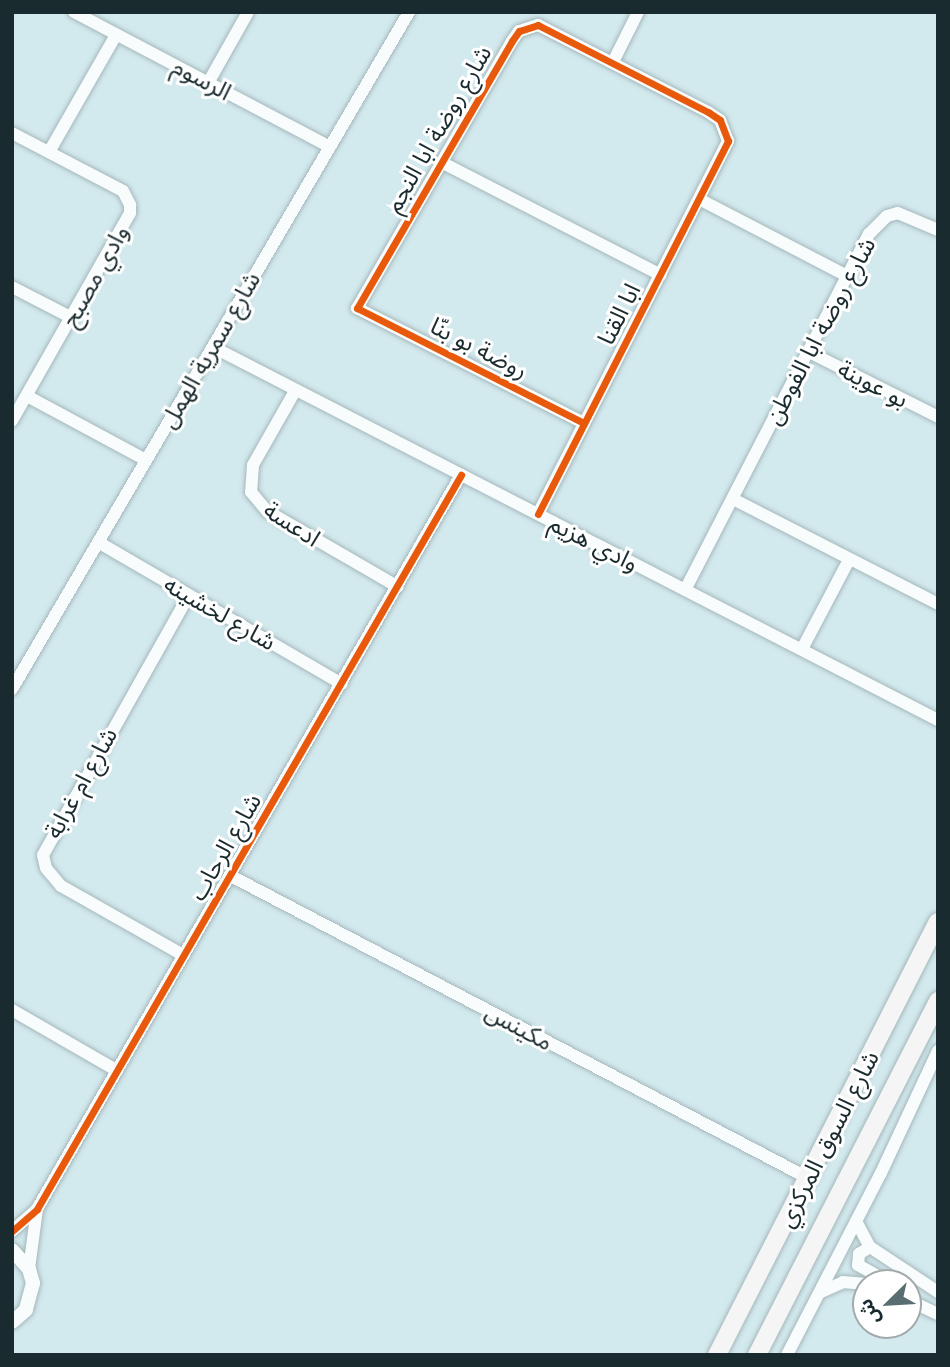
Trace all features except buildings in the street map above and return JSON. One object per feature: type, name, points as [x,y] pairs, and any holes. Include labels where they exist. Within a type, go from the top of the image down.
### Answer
[{"type":"main road","name":"شارع السوق المركزي","points":[[717,1355],[938,922]]},
{"type":"main road","name":"شارع السوق المركزي","points":[[757,1355],[938,1001]]},
{"type":"street","name":"الرسوم","points":[[74,12],[330,147]]},
{"type":"street","points":[[208,83],[248,12]]},
{"type":"street","name":"شارع سمرية الهمل","points":[[12,689],[409,12]]},
{"type":"street","points":[[613,62],[638,12]]},
{"type":"street","name":"شارع روضة ابا النجم","points":[[357,308],[519,31],[538,25],[708,112],[726,131]]},
{"type":"street","points":[[49,152],[117,34]]},
{"type":"street","name":"ابا القنا","points":[[538,514],[726,151],[726,131]]},
{"type":"street","name":"وادي مصبح","points":[[12,133],[123,191],[130,205],[72,318],[12,421]]},
{"type":"street","name":"ابا القنا","points":[[440,162],[661,275]]},
{"type":"street","points":[[701,200],[847,276]]},
{"type":"street","name":"شارع روضة ابا الفوطن","points":[[685,590],[869,234],[887,216],[910,216],[938,230]]},
{"type":"street","points":[[12,288],[72,318]]},
{"type":"street","name":"روضة بو بنّا","points":[[357,308],[584,423]]},
{"type":"street","name":"وادي هزيم","points":[[213,347],[938,720]]},
{"type":"street","name":"بو عوينة","points":[[809,352],[938,417]]},
{"type":"street","name":"ادعسة","points":[[295,391],[253,466],[251,492],[267,511],[398,587]]},
{"type":"street","points":[[27,396],[146,460]]},
{"type":"street","name":"شارع الرحاب","points":[[12,1231],[37,1209],[183,955],[232,876],[461,475]]},
{"type":"street","points":[[733,499],[938,604]]},
{"type":"street","name":"شارع لخشينه","points":[[98,542],[342,684]]},
{"type":"street","points":[[802,649],[849,560]]},
{"type":"street","name":"شارع ام غرابة","points":[[183,955],[61,886],[46,868],[43,855],[189,595]]},
{"type":"street","name":"مكينس","points":[[232,876],[807,1178]]},
{"type":"street","points":[[12,1010],[116,1070]]},
{"type":"street","points":[[787,1355],[856,1221],[938,1051]]},
{"type":"street","name":"شارع الرحاب","points":[[29,1269],[37,1209]]},
{"type":"street","points":[[856,1221],[870,1247],[938,1292]]},
{"type":"street","points":[[860,1269],[859,1254],[870,1247]]},
{"type":"street","points":[[12,1250],[29,1269],[32,1297],[12,1322]]},
{"type":"street","points":[[818,1295],[836,1283],[852,1284]]},
{"type":"street","points":[[922,1307],[938,1314]]},
{"type":"cycle path","points":[[538,514],[728,141],[720,120],[708,112],[538,25],[519,31],[512,41],[357,308],[584,423]]},
{"type":"cycle path","points":[[12,1231],[37,1209],[461,475]]}]
